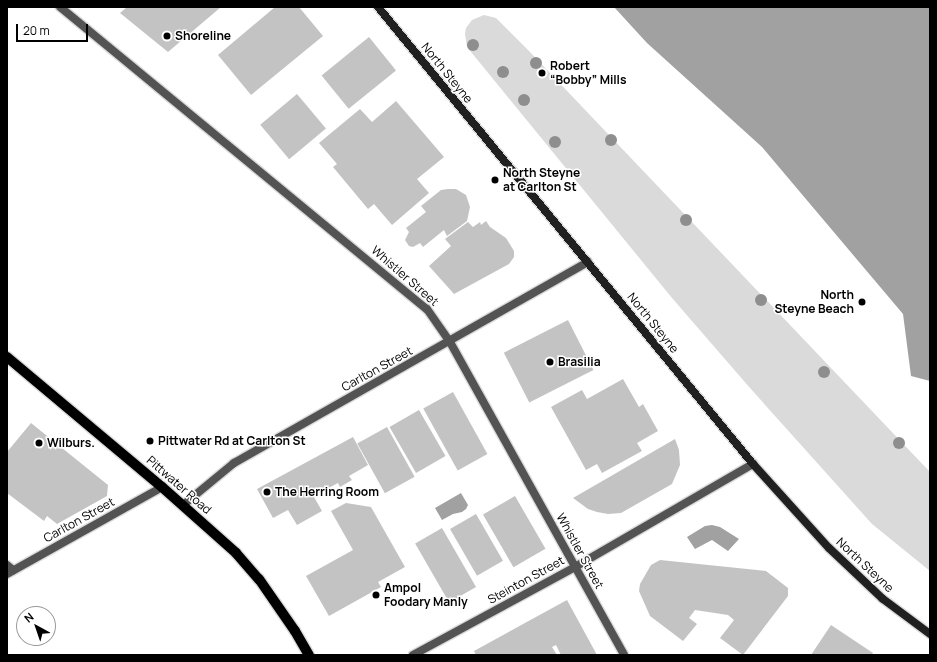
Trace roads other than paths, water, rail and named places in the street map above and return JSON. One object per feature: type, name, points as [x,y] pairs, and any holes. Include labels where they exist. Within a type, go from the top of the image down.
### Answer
[{"type":"main road","name":"North Steyne","points":[[378,7],[753,464],[829,548],[883,599],[930,634]]},
{"type":"main road","name":"Pittwater Road","points":[[7,357],[162,487],[236,553],[295,631],[309,655]]},
{"type":"street","name":"Whistler Street","points":[[60,7],[427,309],[450,342],[624,655]]},
{"type":"street","name":"Carlton Street","points":[[183,505],[234,463],[450,342],[588,262]]},
{"type":"street","name":"Steinton Street","points":[[413,655],[575,567],[753,464]]},
{"type":"street","name":"Carlton Street","points":[[9,569],[162,487]]},
{"type":"place","name":"Shoreline","points":[[167,36]]},
{"type":"place","name":"Robert “Bobby” Mills","points":[[542,73]]},
{"type":"place","name":"North Steyne at Carlton St","points":[[495,180]]},
{"type":"place","name":"North Steyne Beach","points":[[862,302]]},
{"type":"place","name":"Brasilia","points":[[550,362]]},
{"type":"place","name":"Pittwater Rd at Carlton St","points":[[150,441]]},
{"type":"place","name":"Wilburs.","points":[[39,443]]},
{"type":"place","name":"The Herring Room","points":[[267,492]]},
{"type":"place","name":"Ampol Foodary Manly","points":[[376,595]]}]
